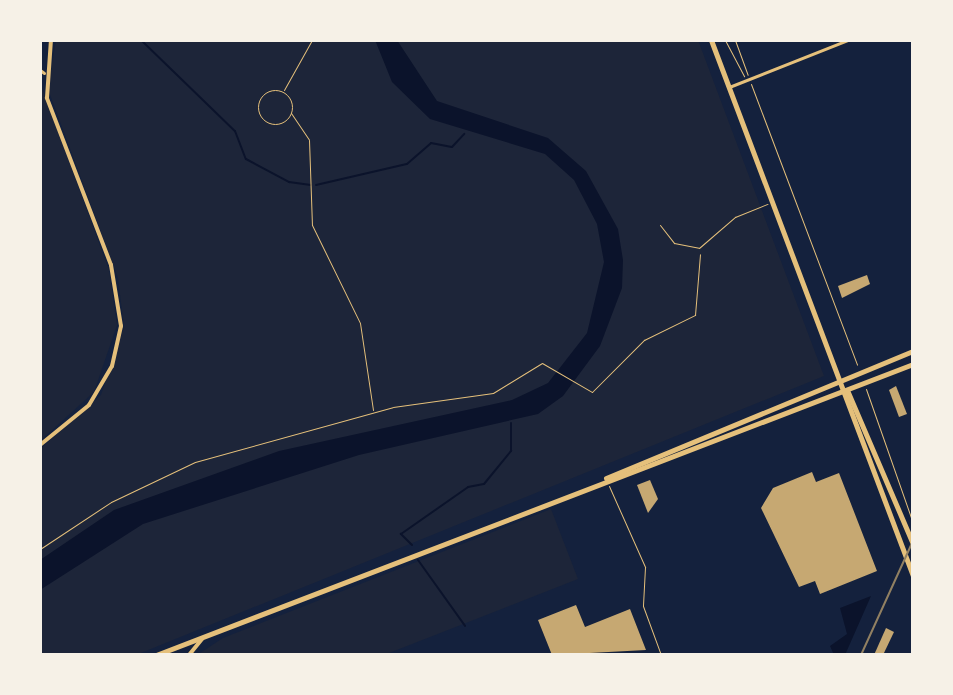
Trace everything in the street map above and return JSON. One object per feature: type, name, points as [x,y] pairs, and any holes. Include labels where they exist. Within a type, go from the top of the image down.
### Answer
[{"type":"main road","points":[[711,40],[842,378],[913,576]]},
{"type":"main road","points":[[606,478],[913,351]]},
{"type":"main road","points":[[156,655],[166,654],[606,478],[913,364]]},
{"type":"main road","points":[[846,389],[913,544]]},
{"type":"street","points":[[40,445],[80,416],[106,379],[121,311],[42,72],[51,40]]},
{"type":"street","points":[[729,87],[848,40]]},
{"type":"street","points":[[189,655],[203,637]]},
{"type":"lane","points":[[283,92],[312,40]]},
{"type":"lane","points":[[283,92],[291,113],[276,123],[259,111],[263,95],[283,92]]},
{"type":"lane","points":[[660,225],[674,243],[699,248],[735,217],[774,202]]},
{"type":"lane","points":[[606,478],[645,567],[643,606],[661,655]]},
{"type":"path","points":[[725,40],[744,75]]},
{"type":"path","points":[[735,40],[748,75]]},
{"type":"path","points":[[750,83],[857,364]]},
{"type":"path","points":[[291,113],[309,140],[311,222],[360,323],[374,412]]},
{"type":"path","points":[[40,549],[111,502],[195,462],[374,412],[493,393],[534,365],[557,366],[592,392],[644,340],[695,315],[699,248]]},
{"type":"path","points":[[867,389],[913,523]]},
{"type":"shaded area","points":[[56,40],[698,40],[824,376],[136,655],[40,655],[40,449],[101,395],[124,327],[118,278],[48,89]]},
{"type":"shaded area","points":[[375,40],[397,40],[437,101],[548,138],[586,171],[618,229],[623,260],[622,288],[600,346],[563,396],[538,414],[359,455],[143,524],[40,590],[40,560],[114,510],[279,451],[512,400],[548,383],[587,333],[604,262],[597,224],[574,180],[545,154],[430,119],[392,82]]},
{"type":"shaded area","points":[[40,83],[109,270],[117,325],[94,392],[40,441]]},
{"type":"shaded area","points":[[551,509],[578,579],[384,655],[197,655],[223,638]]},
{"type":"shaded area","points":[[871,596],[845,655],[834,655],[830,646],[847,634],[840,608]]},
{"type":"building","points":[[867,275],[870,284],[842,298],[838,286]]},
{"type":"building","points":[[896,386],[907,414],[899,417],[889,390]]},
{"type":"building","points":[[812,472],[816,482],[839,473],[877,571],[820,594],[815,581],[799,587],[761,508],[773,488]]},
{"type":"building","points":[[650,480],[658,499],[648,513],[637,485]]},
{"type":"building","points":[[576,605],[585,627],[630,609],[646,650],[552,655],[538,620]]},
{"type":"building","points":[[886,628],[894,632],[883,655],[874,655]]},
{"type":"waterway","points":[[141,40],[235,131],[246,159],[289,182],[311,185]]},
{"type":"waterway","points":[[316,185],[407,164],[431,143],[452,147],[464,134]]},
{"type":"waterway","points":[[412,545],[401,534],[468,487],[484,484],[511,451],[511,423]]},
{"type":"waterway","points":[[418,560],[465,626]]},
{"type":"railway","points":[[861,655],[913,541]]}]
